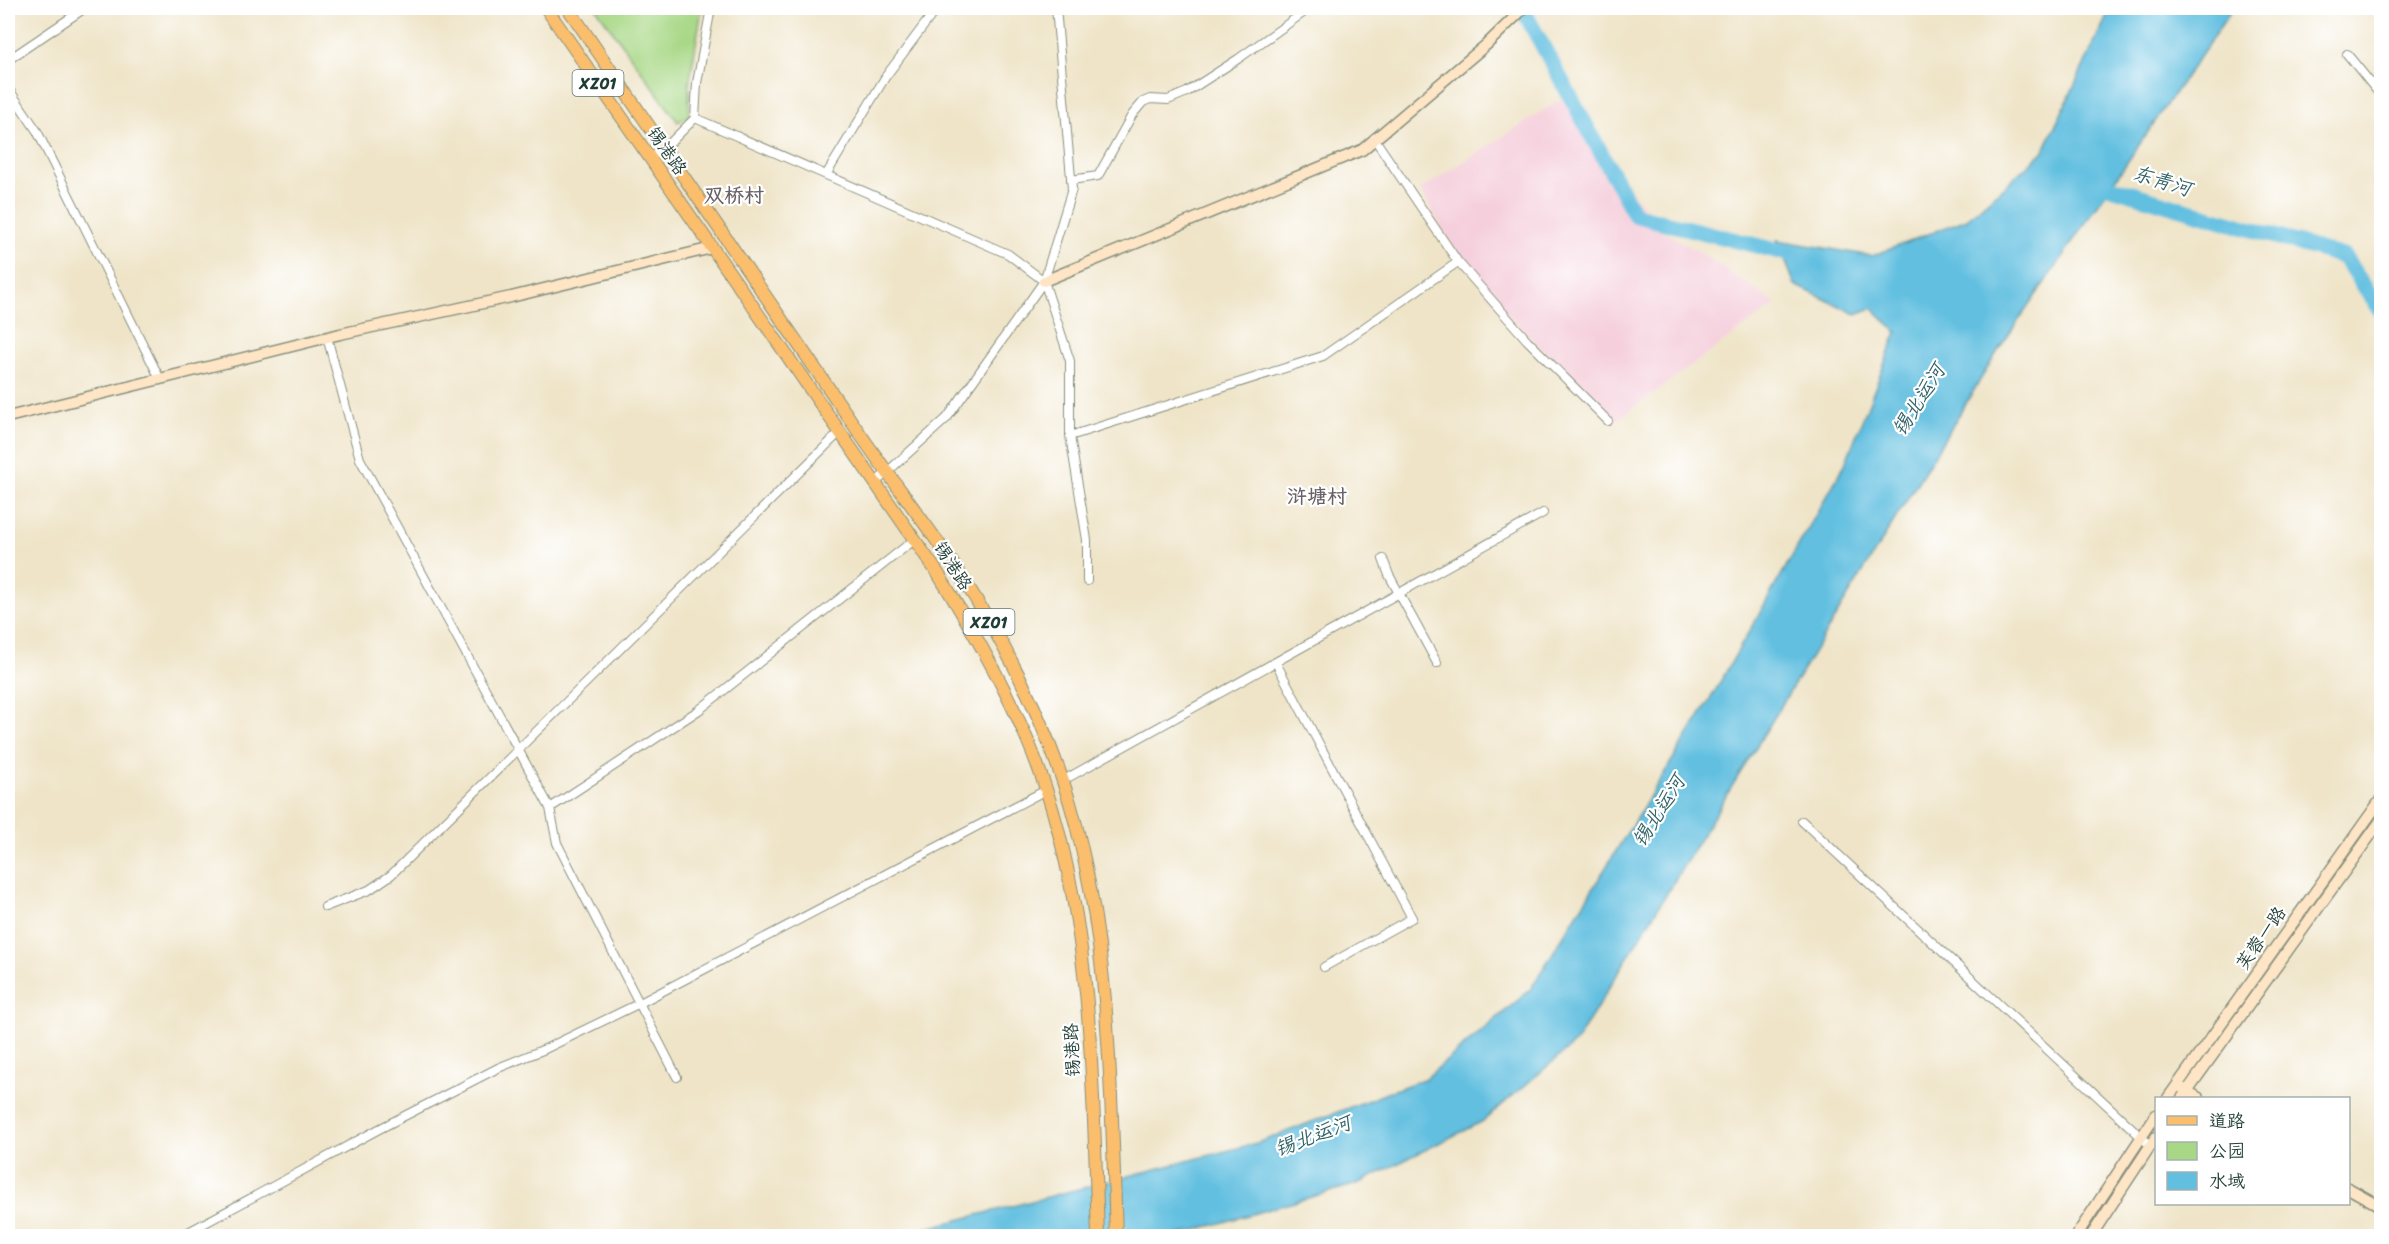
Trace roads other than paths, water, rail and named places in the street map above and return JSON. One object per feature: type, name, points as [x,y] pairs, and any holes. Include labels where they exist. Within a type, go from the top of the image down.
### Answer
[{"type":"main road","name":"锡港路","points":[[546,8],[962,612],[1001,683],[1019,722],[1046,790],[1066,862],[1082,954],[1087,1002],[1098,1236]]},
{"type":"main road","name":"锡港路","points":[[568,8],[888,474],[952,562],[995,633],[1036,714],[1062,781],[1084,858],[1098,940],[1105,1001],[1116,1236]]},
{"type":"street","points":[[8,60],[85,8]]},
{"type":"street","points":[[650,158],[665,148],[694,118],[697,83],[711,8]]},
{"type":"street","points":[[826,175],[886,76],[937,8]]},
{"type":"street","points":[[875,483],[888,474],[947,418],[1044,281],[1072,189],[1056,8]]},
{"type":"street","points":[[1071,180],[1098,176],[1132,115],[1143,102],[1150,99],[1168,100],[1187,92],[1310,8]]},
{"type":"street","points":[[1044,281],[1362,150],[1486,45],[1524,8]]},
{"type":"street","points":[[2347,54],[2382,97]]},
{"type":"street","points":[[8,88],[37,131],[160,379]]},
{"type":"street","points":[[694,118],[1008,254],[1044,281],[1070,361],[1070,436],[1087,540],[1087,581]]},
{"type":"street","points":[[1374,138],[1458,262],[1527,340],[1608,421]]},
{"type":"street","points":[[8,417],[327,337],[511,297],[712,248]]},
{"type":"street","points":[[1070,436],[1323,356],[1458,262]]},
{"type":"street","points":[[327,337],[360,459],[516,750],[550,808],[557,843],[677,1077]]},
{"type":"street","points":[[325,907],[369,890],[391,876],[840,432]]},
{"type":"street","points":[[1062,781],[1543,513]]},
{"type":"street","points":[[550,808],[699,710],[914,540]]},
{"type":"street","points":[[1383,559],[1399,595],[1437,663]]},
{"type":"street","points":[[1276,663],[1412,918],[1324,966]]},
{"type":"street","points":[[181,1236],[379,1129],[488,1073],[640,1003],[1046,790]]},
{"type":"street","name":"芙蓉一路","points":[[2169,1097],[2382,798]]},
{"type":"street","name":"芙蓉一路","points":[[2185,1095],[2382,819]]},
{"type":"street","points":[[1802,821],[2142,1138],[2154,1142],[2091,1236]]},
{"type":"street","points":[[2177,1084],[2185,1095]]},
{"type":"street","points":[[2076,1236],[2155,1118]]},
{"type":"street","points":[[2350,1189],[2382,1207]]},
{"type":"water","name":"锡北运河","points":[[2111,8],[2233,8],[1999,349],[1576,1042],[1483,1121],[1357,1184],[1175,1236],[896,1236],[1257,1143],[1426,1078],[1530,990],[1712,696],[1845,464],[1897,332],[1872,308],[1856,314],[1795,285],[1777,240],[1872,256],[1967,219],[2043,152]]},
{"type":"waterway","points":[[1522,8],[1635,215],[1802,257]]},
{"type":"waterway","name":"东青河","points":[[2090,181],[2344,257],[2382,312]]},
{"type":"district","name":"双桥村","points":[[734,195]]},
{"type":"district","name":"浒塘村","points":[[1317,496]]}]
